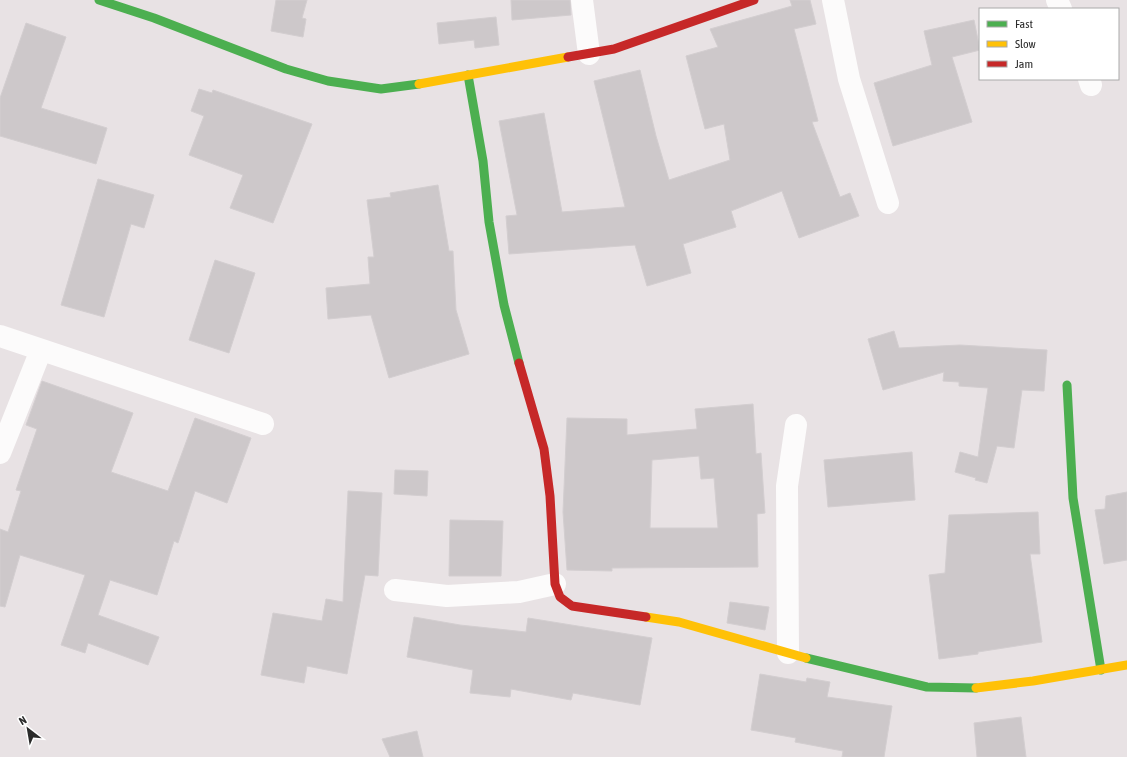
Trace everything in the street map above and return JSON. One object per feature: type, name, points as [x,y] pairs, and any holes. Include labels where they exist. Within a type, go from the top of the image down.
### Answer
[{"type":"street","points":[[99,0],[154,18],[286,69],[328,81],[381,89],[436,82],[614,49],[754,0]]},
{"type":"street","points":[[582,0],[589,54]]},
{"type":"street","points":[[833,0],[849,79],[888,203]]},
{"type":"street","points":[[468,75],[483,161],[489,222],[504,305],[522,377],[544,448],[550,496],[555,584],[560,597],[572,606],[679,622],[872,676],[927,687],[972,688],[1033,681],[1127,665]]},
{"type":"street","points":[[0,336],[263,424]]},
{"type":"street","points":[[0,453],[41,350]]},
{"type":"street","points":[[1067,385],[1073,498],[1101,670]]},
{"type":"street","points":[[788,653],[787,486],[796,425]]},
{"type":"street","points":[[394,590],[448,596],[519,592],[555,584]]},
{"type":"building","points":[[276,0],[307,0],[302,18],[306,19],[303,37],[271,31]]},
{"type":"building","points":[[511,0],[570,0],[571,15],[512,20]]},
{"type":"building","points":[[790,0],[810,0],[816,24],[794,29],[818,121],[812,122],[840,197],[850,193],[859,216],[799,238],[782,191],[731,211],[736,227],[683,244],[691,273],[647,286],[635,245],[509,254],[506,216],[517,215],[499,121],[544,113],[562,212],[625,207],[594,81],[640,70],[656,136],[669,180],[730,160],[724,124],[705,129],[686,56],[718,47],[710,29],[792,6]]},
{"type":"building","points":[[496,17],[499,45],[475,48],[474,40],[439,44],[437,23]]},
{"type":"building","points":[[974,20],[979,50],[952,57],[972,122],[893,146],[874,83],[932,65],[924,31]]},
{"type":"building","points":[[26,23],[66,37],[41,108],[107,128],[96,164],[0,136],[0,98]]},
{"type":"building","points":[[199,89],[212,93],[213,90],[312,124],[273,223],[230,208],[243,175],[189,155],[204,116],[191,111]]},
{"type":"building","points":[[98,179],[154,195],[144,228],[131,224],[104,317],[61,305]]},
{"type":"building","points":[[438,185],[449,251],[453,251],[456,310],[469,354],[389,378],[371,315],[328,319],[326,288],[370,284],[368,257],[374,257],[367,200],[391,197],[390,193]]},
{"type":"building","points":[[215,260],[255,273],[229,353],[189,340]]},
{"type":"building","points":[[894,331],[899,348],[960,345],[1047,350],[1044,391],[1022,390],[1014,448],[997,446],[987,483],[955,472],[960,452],[978,457],[988,388],[959,386],[959,382],[943,381],[944,372],[883,390],[868,339]]},
{"type":"building","points":[[42,381],[133,413],[111,472],[168,491],[195,418],[251,438],[227,503],[195,491],[178,543],[174,541],[157,595],[110,580],[98,615],[159,637],[148,665],[88,643],[85,653],[61,645],[85,575],[20,555],[5,607],[0,606],[0,529],[8,532],[21,491],[16,490],[37,429],[26,425]]},
{"type":"building","points":[[753,404],[756,454],[761,453],[765,513],[757,514],[758,567],[612,568],[612,571],[567,570],[563,512],[567,418],[627,419],[627,435],[697,429],[695,409]],"holes":[[[699,456],[701,479],[714,478],[718,528],[650,528],[652,460]]]},
{"type":"building","points":[[912,452],[915,500],[828,507],[824,460]]},
{"type":"building","points":[[395,470],[428,471],[427,496],[394,494]]},
{"type":"building","points":[[348,491],[382,493],[378,576],[365,575],[347,674],[307,666],[304,683],[261,675],[273,613],[322,621],[326,599],[343,602]]},
{"type":"building","points":[[1127,492],[1127,560],[1104,564],[1095,510],[1105,509],[1106,496]]},
{"type":"building","points":[[1038,512],[1040,554],[1030,554],[1042,642],[978,652],[978,654],[939,659],[929,575],[945,573],[949,515]]},
{"type":"building","points":[[450,520],[503,521],[501,576],[449,576]]},
{"type":"building","points":[[730,602],[769,607],[765,630],[727,623]]},
{"type":"building","points":[[414,617],[460,625],[526,632],[528,618],[652,638],[640,705],[573,693],[571,700],[511,689],[510,697],[470,693],[473,670],[407,657]]},
{"type":"building","points":[[760,674],[806,682],[807,678],[830,682],[827,697],[892,706],[884,757],[842,757],[843,751],[795,742],[796,738],[751,730]]},
{"type":"building","points":[[1021,717],[1026,757],[977,757],[974,723]]},
{"type":"building","points":[[417,731],[423,757],[390,757],[382,739]]},
{"type":"traffic: fast","points":[[99,0],[154,18],[286,69],[328,81],[381,89],[419,84]]},
{"type":"traffic: fast","points":[[468,75],[483,161],[489,222],[504,305],[519,363]]},
{"type":"traffic: fast","points":[[1067,385],[1073,498],[1101,670]]},
{"type":"traffic: fast","points":[[806,658],[927,687],[976,688]]},
{"type":"traffic: slow","points":[[419,84],[568,57]]},
{"type":"traffic: slow","points":[[646,617],[679,622],[806,658]]},
{"type":"traffic: slow","points":[[976,688],[1033,681],[1127,665]]},
{"type":"traffic: jam","points":[[568,57],[614,49],[754,0]]},
{"type":"traffic: jam","points":[[519,363],[544,449],[550,496],[555,584],[560,597],[572,606],[646,617]]}]
